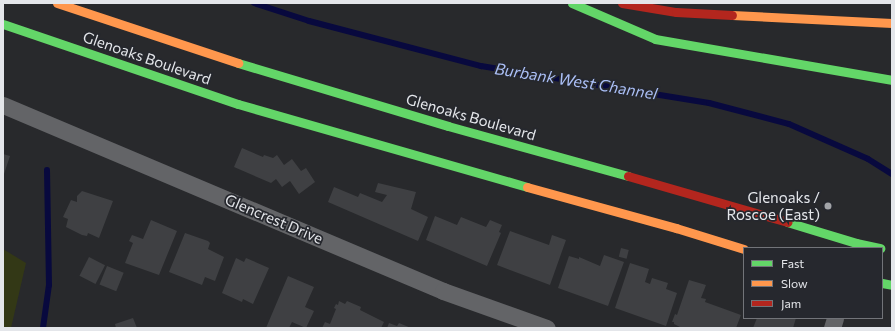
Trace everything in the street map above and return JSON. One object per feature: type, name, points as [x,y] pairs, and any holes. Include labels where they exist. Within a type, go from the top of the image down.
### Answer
[{"type":"main road","name":"Glenoaks Boulevard","points":[[57,3],[258,70],[455,128],[687,192],[855,246],[868,247]]},
{"type":"main road","points":[[572,3],[655,39],[892,80]]},
{"type":"main road","points":[[622,3],[676,12],[892,23]]},
{"type":"main road","name":"Glenoaks Boulevard","points":[[3,24],[238,104],[743,248]]},
{"type":"street","name":"Glencrest Drive","points":[[3,105],[444,290],[547,328]]},
{"type":"green space","points":[[3,249],[26,263],[11,328],[3,328]]},
{"type":"building","points":[[242,148],[263,157],[264,155],[273,158],[277,155],[284,165],[292,159],[301,171],[306,168],[315,182],[299,194],[290,181],[282,187],[276,179],[271,183],[234,167]]},
{"type":"building","points":[[3,154],[10,156],[3,177]]},
{"type":"building","points":[[378,183],[416,192],[411,209],[428,217],[418,241],[328,202],[334,187],[358,197],[360,193],[382,202],[387,195],[375,192]]},
{"type":"building","points":[[82,191],[113,201],[99,238],[88,233],[87,236],[82,235],[66,227],[68,219],[63,217],[71,200],[77,202],[77,196]]},
{"type":"building","points":[[435,216],[457,225],[461,217],[486,227],[490,220],[502,225],[499,232],[501,233],[487,266],[426,240]]},
{"type":"building","points":[[151,220],[177,231],[159,275],[125,263],[133,243],[129,241],[132,235],[143,239]]},
{"type":"building","points":[[510,231],[549,245],[552,235],[566,240],[550,285],[497,265]]},
{"type":"building","points":[[185,233],[208,241],[210,243],[208,249],[224,257],[215,281],[205,277],[202,285],[169,272]]},
{"type":"building","points":[[621,248],[629,250],[627,259],[619,257]]},
{"type":"building","points":[[604,255],[624,262],[608,306],[558,288],[569,256],[579,259],[579,257],[600,266]]},
{"type":"building","points":[[89,257],[105,265],[96,284],[79,276]]},
{"type":"building","points":[[236,258],[244,262],[246,258],[269,268],[253,304],[243,299],[242,302],[222,293]]},
{"type":"building","points":[[630,263],[649,269],[645,282],[650,284],[652,278],[668,283],[666,289],[677,293],[666,326],[615,308]]},
{"type":"building","points":[[107,266],[124,273],[116,291],[100,285]]},
{"type":"building","points":[[288,276],[314,287],[305,307],[314,311],[306,328],[292,322],[289,328],[266,328]]},
{"type":"building","points":[[689,280],[706,285],[701,298],[706,299],[705,302],[741,315],[736,328],[682,328],[672,322],[675,314],[677,315]]},
{"type":"building","points":[[339,301],[345,304],[347,301],[361,307],[360,310],[384,322],[381,328],[322,328],[325,322],[330,324],[336,309],[334,308],[336,304],[338,305]]},
{"type":"building","points":[[133,318],[137,328],[116,328],[115,324]]},
{"type":"building","points":[[757,319],[796,319],[793,328],[753,328]]},
{"type":"building","points":[[389,323],[397,326],[399,323],[411,328],[387,328]]},
{"type":"waterway","name":"Burbank West Channel","points":[[254,3],[309,21],[481,66],[709,103],[789,124],[868,159],[892,174]]},
{"type":"waterway","points":[[43,328],[49,285],[47,170]]},
{"type":"traffic: fast","points":[[572,3],[655,39],[892,80]]},
{"type":"traffic: fast","points":[[3,24],[238,104],[527,187]]},
{"type":"traffic: fast","points":[[238,63],[448,126],[628,176]]},
{"type":"traffic: fast","points":[[787,222],[856,243],[875,247]]},
{"type":"traffic: fast","points":[[883,283],[892,285]]},
{"type":"traffic: slow","points":[[57,3],[238,63]]},
{"type":"traffic: slow","points":[[732,15],[892,23]]},
{"type":"traffic: slow","points":[[527,187],[676,228],[743,249]]},
{"type":"traffic: jam","points":[[622,3],[676,12],[732,15]]},
{"type":"traffic: jam","points":[[628,176],[787,222]]},
{"type":"place","name":"Glenoaks / Roscoe (East)","points":[[828,206]]}]
